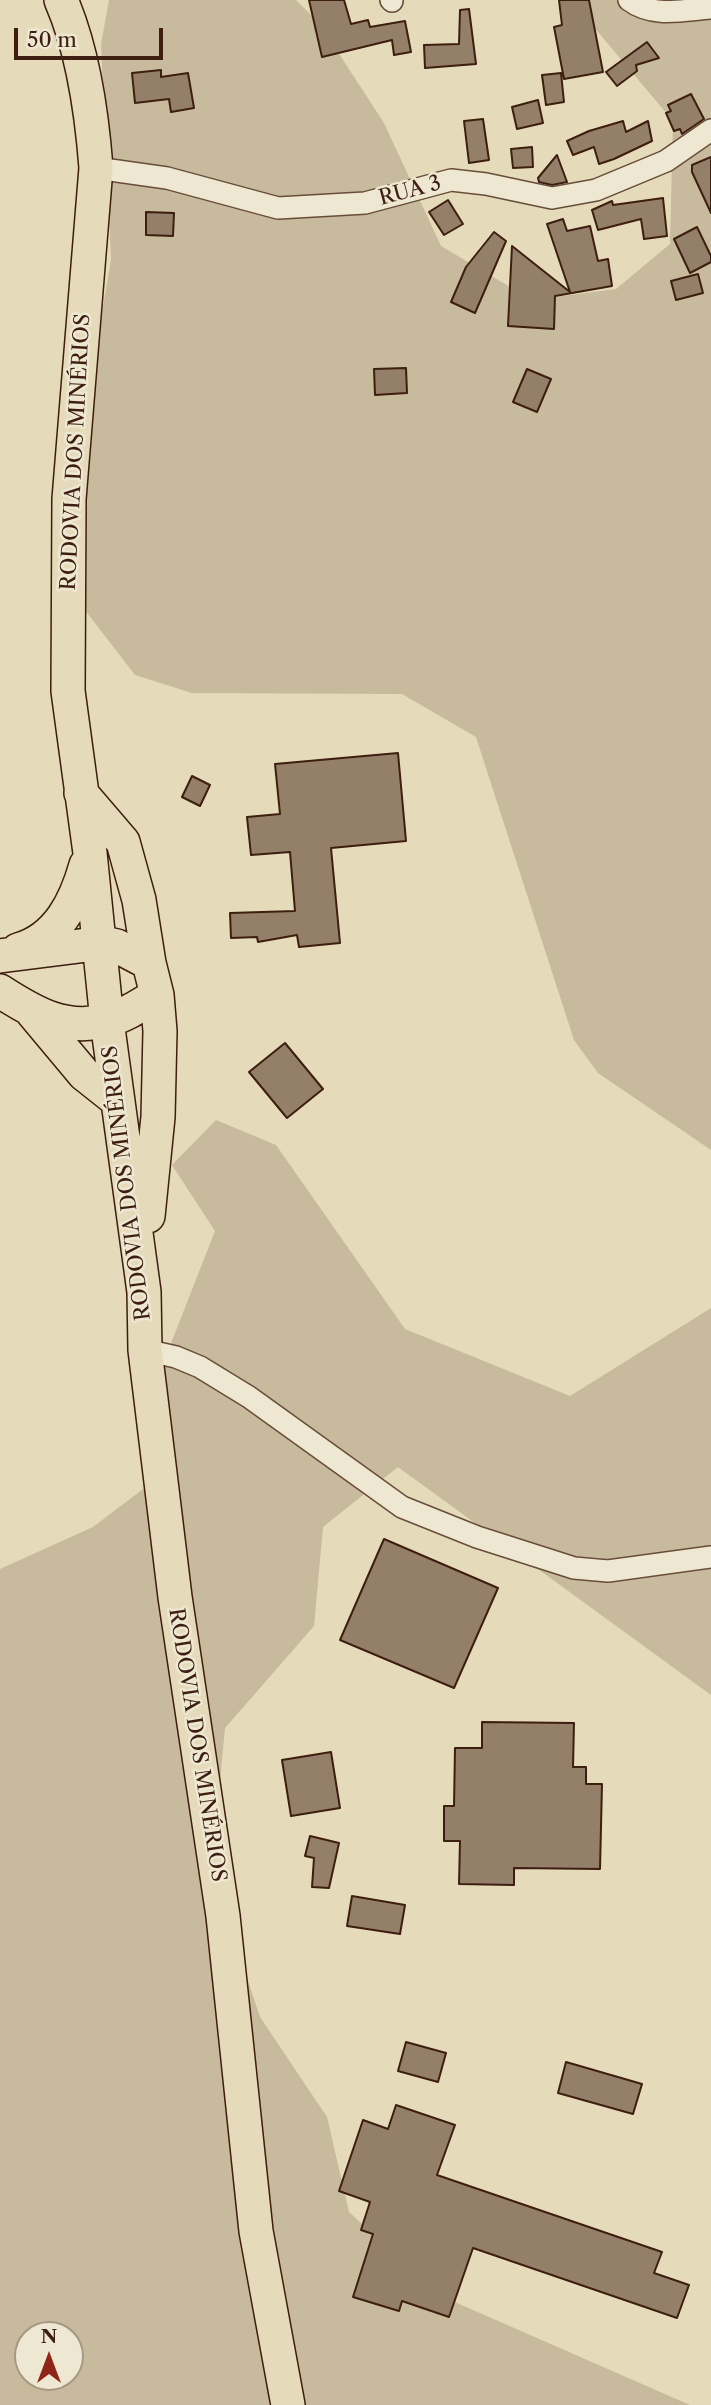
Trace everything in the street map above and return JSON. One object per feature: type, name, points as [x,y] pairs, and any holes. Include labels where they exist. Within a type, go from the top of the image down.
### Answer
[{"type":"main road","name":"RODOVIA DOS MINÉRIOS","points":[[61,0],[83,77],[94,138],[96,168],[69,513],[68,691],[90,853],[107,1021],[144,1292],[145,1350],[175,1597],[223,1916],[256,2231],[288,2405]]},
{"type":"main road","points":[[81,793],[123,842],[139,900],[157,995],[160,1031],[158,1117],[150,1182],[144,1292]]},
{"type":"main road","points":[[0,955],[37,943],[51,931],[72,906],[78,894],[90,853]]},
{"type":"main road","points":[[0,955],[99,944],[117,946],[149,963]]},
{"type":"main road","points":[[0,991],[32,1011],[65,1024],[107,1021],[157,995]]},
{"type":"main road","points":[[32,1011],[85,1074],[118,1101]]},
{"type":"street","points":[[629,0],[643,9],[656,12],[711,8]]},
{"type":"street","name":"RUA 3","points":[[96,168],[167,178],[278,208],[365,203],[451,180],[486,184],[552,198],[596,190],[666,161],[711,130]]},
{"type":"street","points":[[145,1350],[176,1357],[200,1367],[249,1397],[402,1507],[477,1537],[573,1568],[608,1571],[711,1557]]},
{"type":"shaded area","points":[[109,0],[296,0],[319,23],[384,123],[441,246],[532,300],[616,289],[670,244],[673,121],[571,0],[711,0],[711,1150],[598,1073],[574,1040],[476,737],[402,694],[192,693],[135,675],[78,601],[97,342],[111,260],[101,44]]},
{"type":"shaded area","points":[[216,1120],[276,1145],[405,1329],[570,1396],[711,1308],[711,1695],[398,1467],[323,1527],[314,1626],[225,1728],[219,1792],[239,1954],[260,2017],[327,2117],[349,2212],[441,2296],[690,2405],[0,2405],[0,1569],[93,1527],[151,1483],[166,1356],[215,1231],[172,1165]]},
{"type":"building","points":[[309,0],[344,0],[351,24],[368,20],[370,27],[405,21],[411,52],[394,55],[392,40],[322,57]]},
{"type":"building","points":[[559,0],[589,0],[603,72],[564,79],[554,27],[562,25]]},
{"type":"building","points":[[469,9],[476,64],[425,68],[424,45],[459,44],[460,10]]},
{"type":"building","points":[[647,42],[659,58],[636,65],[637,71],[617,86],[606,72]]},
{"type":"building","points":[[161,70],[161,77],[188,73],[194,108],[171,112],[169,99],[135,103],[132,73]]},
{"type":"building","points":[[561,73],[564,102],[546,105],[542,75]]},
{"type":"building","points":[[691,94],[704,119],[682,134],[680,129],[674,131],[666,113],[671,111],[668,105]]},
{"type":"building","points":[[538,100],[543,123],[517,129],[512,107]]},
{"type":"building","points":[[483,119],[489,160],[469,163],[464,121]]},
{"type":"building","points":[[623,121],[626,132],[648,121],[652,141],[599,164],[594,147],[573,155],[567,141]]},
{"type":"building","points":[[532,147],[533,167],[513,168],[511,149]]},
{"type":"building","points":[[557,155],[567,182],[552,185],[539,182],[538,178]]},
{"type":"building","points":[[711,157],[711,213],[692,172],[692,165]]},
{"type":"building","points":[[663,198],[667,236],[644,239],[641,219],[598,230],[592,210],[612,201],[613,205]]},
{"type":"building","points":[[448,200],[463,224],[444,235],[429,212]]},
{"type":"building","points":[[146,212],[174,213],[173,236],[146,235]]},
{"type":"building","points":[[563,219],[567,231],[590,226],[598,261],[608,259],[612,286],[555,296],[554,329],[508,326],[512,246],[570,292],[547,224]]},
{"type":"building","points":[[697,227],[711,256],[711,262],[690,273],[674,239]]},
{"type":"building","points":[[494,232],[506,241],[475,313],[451,302],[466,267]]},
{"type":"building","points":[[698,274],[703,293],[676,300],[671,281]]},
{"type":"building","points":[[406,368],[407,393],[375,395],[374,369]]},
{"type":"building","points":[[527,369],[551,379],[537,412],[513,402]]},
{"type":"building","points":[[398,753],[406,841],[331,848],[340,943],[299,947],[297,935],[258,942],[257,937],[231,938],[230,913],[295,911],[290,852],[251,855],[247,817],[280,814],[275,764]]},
{"type":"building","points":[[192,776],[210,785],[200,806],[182,797]]},
{"type":"building","points":[[285,1043],[323,1089],[287,1118],[249,1072]]},
{"type":"building","points":[[384,1539],[498,1588],[454,1688],[340,1640]]},
{"type":"building","points":[[482,1722],[574,1723],[573,1767],[586,1767],[586,1784],[602,1784],[600,1869],[514,1868],[514,1885],[459,1884],[460,1841],[444,1841],[444,1806],[454,1806],[455,1748],[482,1748]]},
{"type":"building","points":[[331,1752],[340,1808],[291,1816],[282,1760]]},
{"type":"building","points":[[310,1836],[339,1843],[329,1888],[312,1887],[314,1858],[305,1856]]},
{"type":"building","points":[[352,1896],[405,1905],[400,1934],[347,1926]]},
{"type":"building","points":[[406,2042],[446,2053],[438,2082],[398,2071]]},
{"type":"building","points":[[566,2062],[642,2084],[633,2114],[558,2093]]},
{"type":"building","points":[[396,2105],[455,2125],[437,2175],[662,2252],[654,2273],[689,2285],[677,2318],[473,2248],[449,2317],[402,2301],[399,2311],[353,2297],[373,2234],[361,2230],[370,2202],[339,2191],[363,2120],[388,2129]]}]
